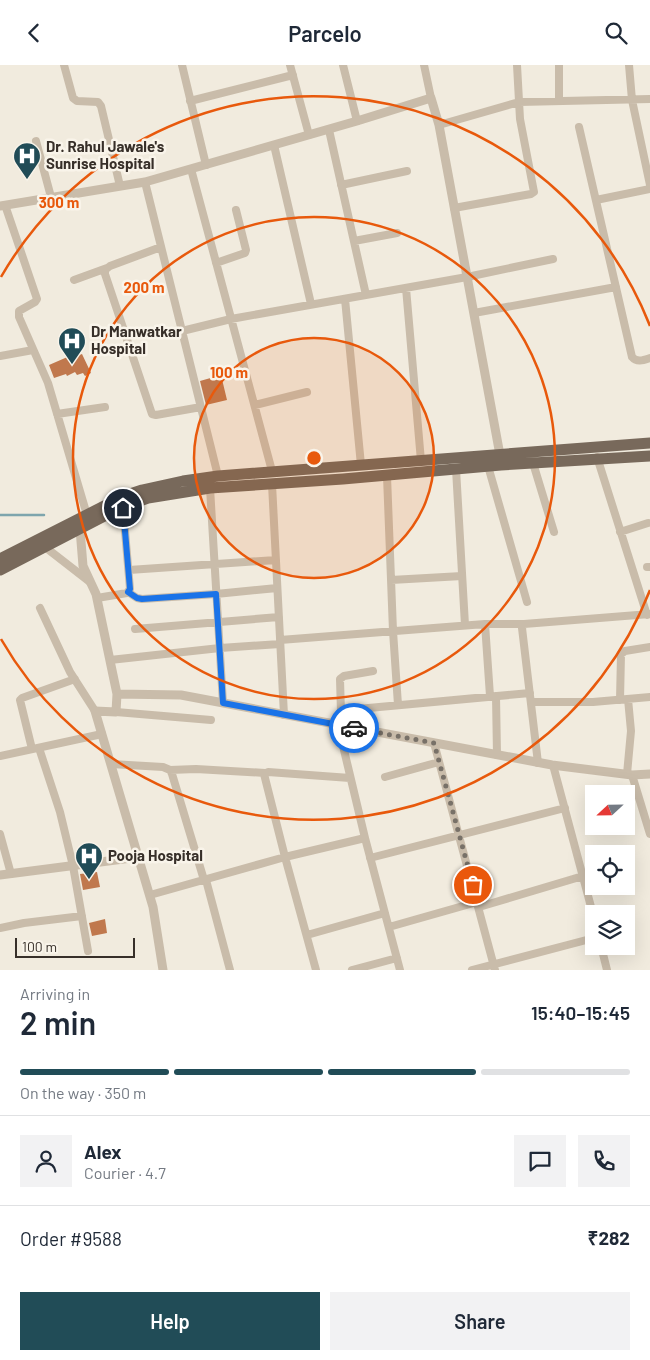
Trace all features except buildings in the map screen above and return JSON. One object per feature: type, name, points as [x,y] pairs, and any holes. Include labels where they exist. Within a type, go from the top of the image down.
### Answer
[{"type":"main road","points":[[0,570],[123,508],[148,499],[210,489],[533,463],[650,443]]},
{"type":"main road","points":[[0,559],[124,496],[183,481],[272,471],[500,455],[596,453],[650,456]]},
{"type":"street","points":[[64,65],[72,98],[77,101],[98,101],[101,106],[120,186]]},
{"type":"street","points":[[182,65],[206,165]]},
{"type":"street","points":[[290,65],[309,135]]},
{"type":"street","points":[[343,65],[357,121]]},
{"type":"street","points":[[424,65],[438,120],[500,455]]},
{"type":"street","points":[[454,208],[534,193],[520,119],[517,65]]},
{"type":"street","points":[[559,65],[559,101]]},
{"type":"street","points":[[629,65],[635,116],[648,166],[650,185]]},
{"type":"street","points":[[190,101],[293,75]]},
{"type":"street","points":[[438,120],[519,104],[559,101],[633,103],[650,99]]},
{"type":"street","points":[[87,515],[48,383],[18,314],[21,309],[37,299],[2,205],[145,182],[309,135],[330,135],[357,121],[432,101]]},
{"type":"street","points":[[579,127],[632,357],[636,361],[650,359]]},
{"type":"street","points":[[330,135],[366,295]]},
{"type":"street","points":[[36,141],[51,197]]},
{"type":"street","points":[[274,145],[312,305]]},
{"type":"street","points":[[191,169],[272,471]]},
{"type":"street","points":[[341,185],[407,171]]},
{"type":"street","points":[[145,182],[218,477]]},
{"type":"street","points":[[596,200],[650,189]]},
{"type":"street","points":[[216,263],[246,251],[236,210]]},
{"type":"street","points":[[354,241],[397,233]]},
{"type":"street","points":[[74,280],[161,247]]},
{"type":"street","points":[[182,331],[231,319],[467,277],[553,259]]},
{"type":"street","points":[[107,268],[105,274],[152,414],[156,415],[201,407]]},
{"type":"street","points":[[474,313],[616,287]]},
{"type":"street","points":[[406,288],[421,461]]},
{"type":"street","points":[[345,299],[361,465]]},
{"type":"street","points":[[0,356],[33,350]]},
{"type":"street","points":[[255,405],[307,392]]},
{"type":"street","points":[[57,414],[105,407]]},
{"type":"street","points":[[110,660],[393,631],[648,615],[596,453]]},
{"type":"street","points":[[533,463],[554,531]]},
{"type":"street","points":[[488,466],[527,602]]},
{"type":"street","points":[[456,469],[465,625]]},
{"type":"street","points":[[387,475],[398,705]]},
{"type":"street","points":[[272,484],[284,715]]},
{"type":"street","points":[[210,489],[223,703]]},
{"type":"street","points":[[123,508],[129,570],[130,589],[128,592]]},
{"type":"street","points":[[620,531],[648,523]]},
{"type":"street","points":[[80,529],[82,567],[97,598],[118,694],[116,712]]},
{"type":"street","points":[[45,547],[90,582]]},
{"type":"street","points":[[129,570],[276,560]]},
{"type":"street","points":[[391,579],[462,576]]},
{"type":"street","points":[[97,598],[128,592],[142,599],[277,588]]},
{"type":"street","points":[[40,608],[75,679],[95,711],[154,907],[163,970]]},
{"type":"street","points":[[135,629],[279,617]]},
{"type":"street","points":[[485,624],[498,755]]},
{"type":"street","points":[[524,624],[522,628],[538,763]]},
{"type":"street","points":[[650,647],[625,651],[621,654],[624,699],[631,733],[630,774],[650,834]]},
{"type":"street","points":[[373,671],[344,676],[340,679],[341,713],[334,725],[350,778],[400,970]]},
{"type":"street","points":[[75,679],[20,700],[60,812],[73,866],[88,951]]},
{"type":"street","points":[[341,713],[348,710],[530,693]]},
{"type":"street","points":[[118,694],[181,695],[538,763],[630,774],[650,774]]},
{"type":"street","points":[[531,702],[593,702],[650,697]]},
{"type":"street","points":[[95,711],[211,720]]},
{"type":"street","points":[[0,756],[102,734]]},
{"type":"street","points":[[434,743],[494,968]]},
{"type":"street","points":[[385,777],[439,762]]},
{"type":"street","points":[[111,764],[163,767],[170,770],[196,769],[350,778]]},
{"type":"street","points":[[553,765],[591,905]]},
{"type":"street","points":[[170,770],[205,880],[230,970]]},
{"type":"street","points":[[265,773],[263,777],[316,970]]},
{"type":"street","points":[[370,858],[565,807]]},
{"type":"street","points":[[0,834],[12,874]]},
{"type":"street","points":[[150,895],[285,857],[365,839]]},
{"type":"street","points":[[0,875],[139,857]]},
{"type":"street","points":[[389,927],[583,876]]},
{"type":"street","points":[[307,935],[385,913]]},
{"type":"street","points":[[0,928],[82,916]]},
{"type":"street","points":[[472,970],[494,968],[585,941]]},
{"type":"street","points":[[603,955],[607,970]]},
{"type":"street","points":[[352,970],[397,958]]},
{"type":"waterway","points":[[0,515],[44,515]]},
{"type":"way so far","points":[[354,728],[434,743],[473,885]]},
{"type":"place","name":"Dr. Rahul Jawale's Sunrise Hospital","points":[[27,180]]},
{"type":"place","name":"Dr Manwatkar Hospital","points":[[72,365]]},
{"type":"place","name":"Pooja Hospital","points":[[89,880]]},
{"type":"route","points":[[123,508],[130,589],[128,592],[142,599],[216,594],[223,703],[354,728]]}]
